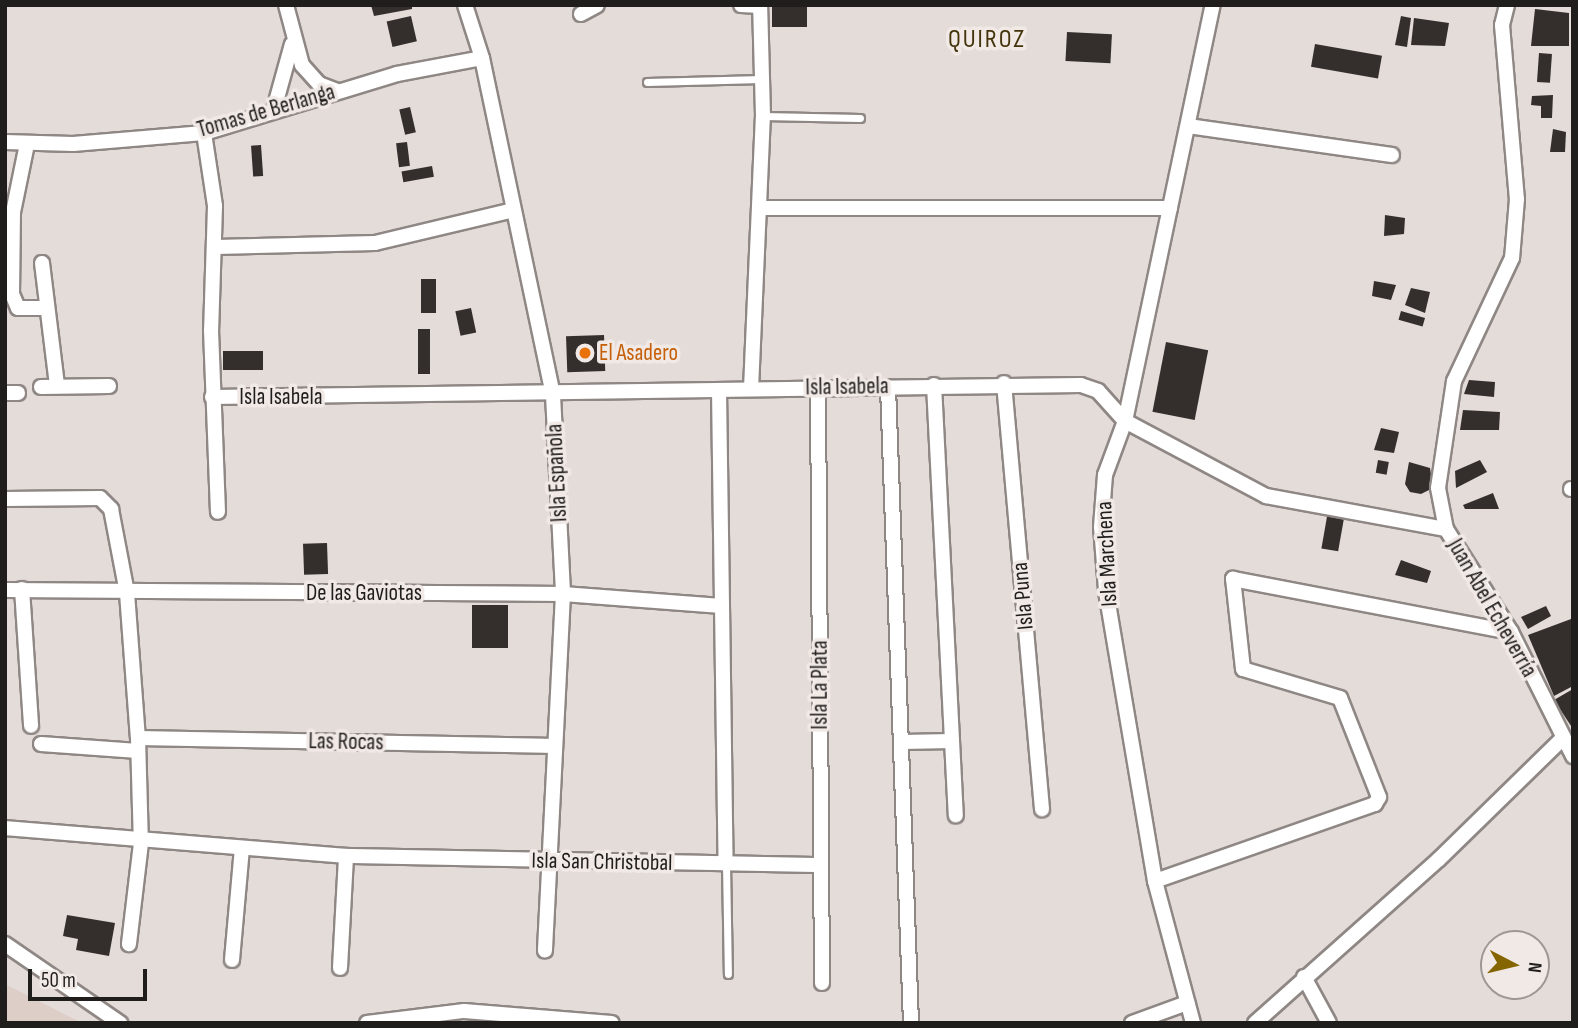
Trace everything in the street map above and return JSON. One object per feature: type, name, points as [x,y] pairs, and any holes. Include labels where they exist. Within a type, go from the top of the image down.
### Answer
[{"type":"street","points":[[286,5],[292,39],[309,75],[338,91]]},
{"type":"street","name":"Isla Española","points":[[465,5],[482,58],[554,395],[563,594],[545,951]]},
{"type":"street","points":[[581,14],[597,5]]},
{"type":"street","points":[[741,5],[761,5],[763,79],[751,389]]},
{"type":"street","name":"Isla Marchena","points":[[1193,1023],[1155,881],[1106,590],[1101,527],[1105,475],[1125,421],[1213,5]]},
{"type":"street","name":"Juan Abel Echeverría","points":[[1507,5],[1502,25],[1517,199],[1512,258],[1454,381],[1438,488],[1447,529],[1511,632],[1561,740],[1573,756]]},
{"type":"street","points":[[274,108],[292,39]]},
{"type":"street","name":"Tomas de Berlanga","points":[[5,142],[27,144],[204,133],[274,108],[482,58]]},
{"type":"street","points":[[1188,126],[1392,155]]},
{"type":"street","points":[[204,133],[216,247],[212,397],[218,512]]},
{"type":"street","points":[[27,144],[13,212],[12,293],[18,309],[47,308]]},
{"type":"street","points":[[760,208],[1170,208]]},
{"type":"street","points":[[216,247],[375,243],[513,210]]},
{"type":"street","points":[[42,263],[57,386]]},
{"type":"street","name":"Isla Isabela","points":[[212,397],[554,395],[1004,383],[1081,385],[1098,391],[1125,421],[1266,496],[1447,529]]},
{"type":"street","name":"Isla Puna","points":[[1004,383],[1042,809]]},
{"type":"street","points":[[934,385],[956,815]]},
{"type":"street","points":[[41,387],[110,386]]},
{"type":"street","name":"Isla La Plata","points":[[818,387],[821,983]]},
{"type":"street","points":[[888,387],[911,1023]]},
{"type":"street","points":[[719,390],[726,864]]},
{"type":"street","points":[[5,499],[107,502],[127,593],[138,744],[141,843],[130,944]]},
{"type":"street","points":[[1155,881],[1375,804],[1379,797],[1340,698],[1243,669],[1233,579],[1511,632]]},
{"type":"street","points":[[22,589],[31,726]]},
{"type":"street","name":"De las Gaviotas","points":[[5,590],[127,593],[563,594],[722,606]]},
{"type":"street","points":[[1255,1023],[1439,859],[1561,740]]},
{"type":"street","points":[[902,742],[952,741]]},
{"type":"street","name":"Las Rocas","points":[[41,744],[555,746]]},
{"type":"street","name":"Isla San Christobal","points":[[5,828],[141,843],[346,856],[549,862],[821,865]]},
{"type":"street","points":[[232,960],[242,848]]},
{"type":"street","points":[[340,968],[346,856]]},
{"type":"street","points":[[5,944],[120,1023]]},
{"type":"street","points":[[1304,977],[1329,1023]]},
{"type":"street","points":[[1132,1023],[1187,1003]]},
{"type":"street","points":[[367,1023],[464,1011],[612,1023]]},
{"type":"lane","points":[[647,82],[763,79]]},
{"type":"lane","points":[[763,116],[860,118]]},
{"type":"lane","points":[[726,864],[728,974]]},
{"type":"shaded area","points":[[5,984],[82,1023],[5,1023]]},
{"type":"building","points":[[371,5],[412,5],[412,9],[374,16]]},
{"type":"building","points":[[772,5],[807,5],[807,27],[772,27]]},
{"type":"building","points":[[1535,9],[1569,13],[1569,46],[1531,46]]},
{"type":"building","points":[[411,16],[417,41],[392,47],[387,22]]},
{"type":"building","points":[[1401,16],[1411,18],[1407,47],[1395,45]]},
{"type":"building","points":[[1414,18],[1449,23],[1445,46],[1411,45]]},
{"type":"building","points":[[1067,32],[1112,34],[1110,63],[1065,61]]},
{"type":"building","points":[[1315,44],[1382,56],[1378,78],[1311,67]]},
{"type":"building","points":[[1539,53],[1552,54],[1550,83],[1537,82]]},
{"type":"building","points":[[1553,95],[1552,118],[1541,118],[1541,106],[1531,105],[1532,96]]},
{"type":"building","points":[[410,107],[416,132],[405,135],[399,109]]},
{"type":"building","points":[[1553,129],[1566,132],[1565,152],[1550,152]]},
{"type":"building","points":[[407,142],[410,166],[399,167],[396,143]]},
{"type":"building","points":[[261,145],[263,176],[253,177],[251,146]]},
{"type":"building","points":[[432,166],[434,177],[403,182],[401,171]]},
{"type":"building","points":[[1385,215],[1405,218],[1404,234],[1384,236]]},
{"type":"building","points":[[421,279],[436,279],[436,313],[421,313]]},
{"type":"building","points":[[1374,281],[1396,285],[1391,300],[1372,296]]},
{"type":"building","points":[[1411,288],[1430,292],[1425,313],[1405,305]]},
{"type":"building","points":[[471,308],[476,332],[461,336],[455,311]]},
{"type":"building","points":[[1401,311],[1425,318],[1423,327],[1399,320]]},
{"type":"building","points":[[418,329],[430,329],[430,374],[418,374]]},
{"type":"building","name":"El Asadero","points":[[604,335],[605,371],[567,372],[566,336]]},
{"type":"building","points":[[1166,342],[1208,350],[1195,420],[1152,412]]},
{"type":"building","points":[[223,351],[263,351],[263,370],[223,370]]},
{"type":"building","points":[[1469,380],[1495,382],[1494,397],[1464,394]]},
{"type":"building","points":[[1463,410],[1500,412],[1499,430],[1460,430]]},
{"type":"building","points":[[1381,428],[1399,432],[1394,453],[1374,450]]},
{"type":"building","points":[[1378,460],[1389,462],[1387,475],[1376,473]]},
{"type":"building","points":[[1480,460],[1487,472],[1456,488],[1455,471]]},
{"type":"building","points":[[1409,462],[1430,468],[1433,488],[1421,494],[1410,492],[1405,484]]},
{"type":"building","points":[[1493,493],[1499,509],[1465,509],[1463,505]]},
{"type":"building","points":[[1328,511],[1345,514],[1338,551],[1321,548]]},
{"type":"building","points":[[327,543],[328,574],[304,575],[303,544]]},
{"type":"building","points":[[1401,560],[1431,571],[1427,583],[1395,575]]},
{"type":"building","points":[[472,605],[508,605],[508,648],[472,648]]},
{"type":"building","points":[[1546,606],[1551,616],[1528,629],[1521,617]]},
{"type":"building","points":[[1571,619],[1573,686],[1554,696],[1528,635]]},
{"type":"building","points":[[1573,689],[1573,729],[1554,700]]},
{"type":"building","points":[[67,915],[115,923],[109,956],[76,950],[78,939],[63,936]]},
{"type":"place","name":"El Asadero","points":[[585,353]]},
{"type":"district","name":"QUIROZ","points":[[987,40]]}]
